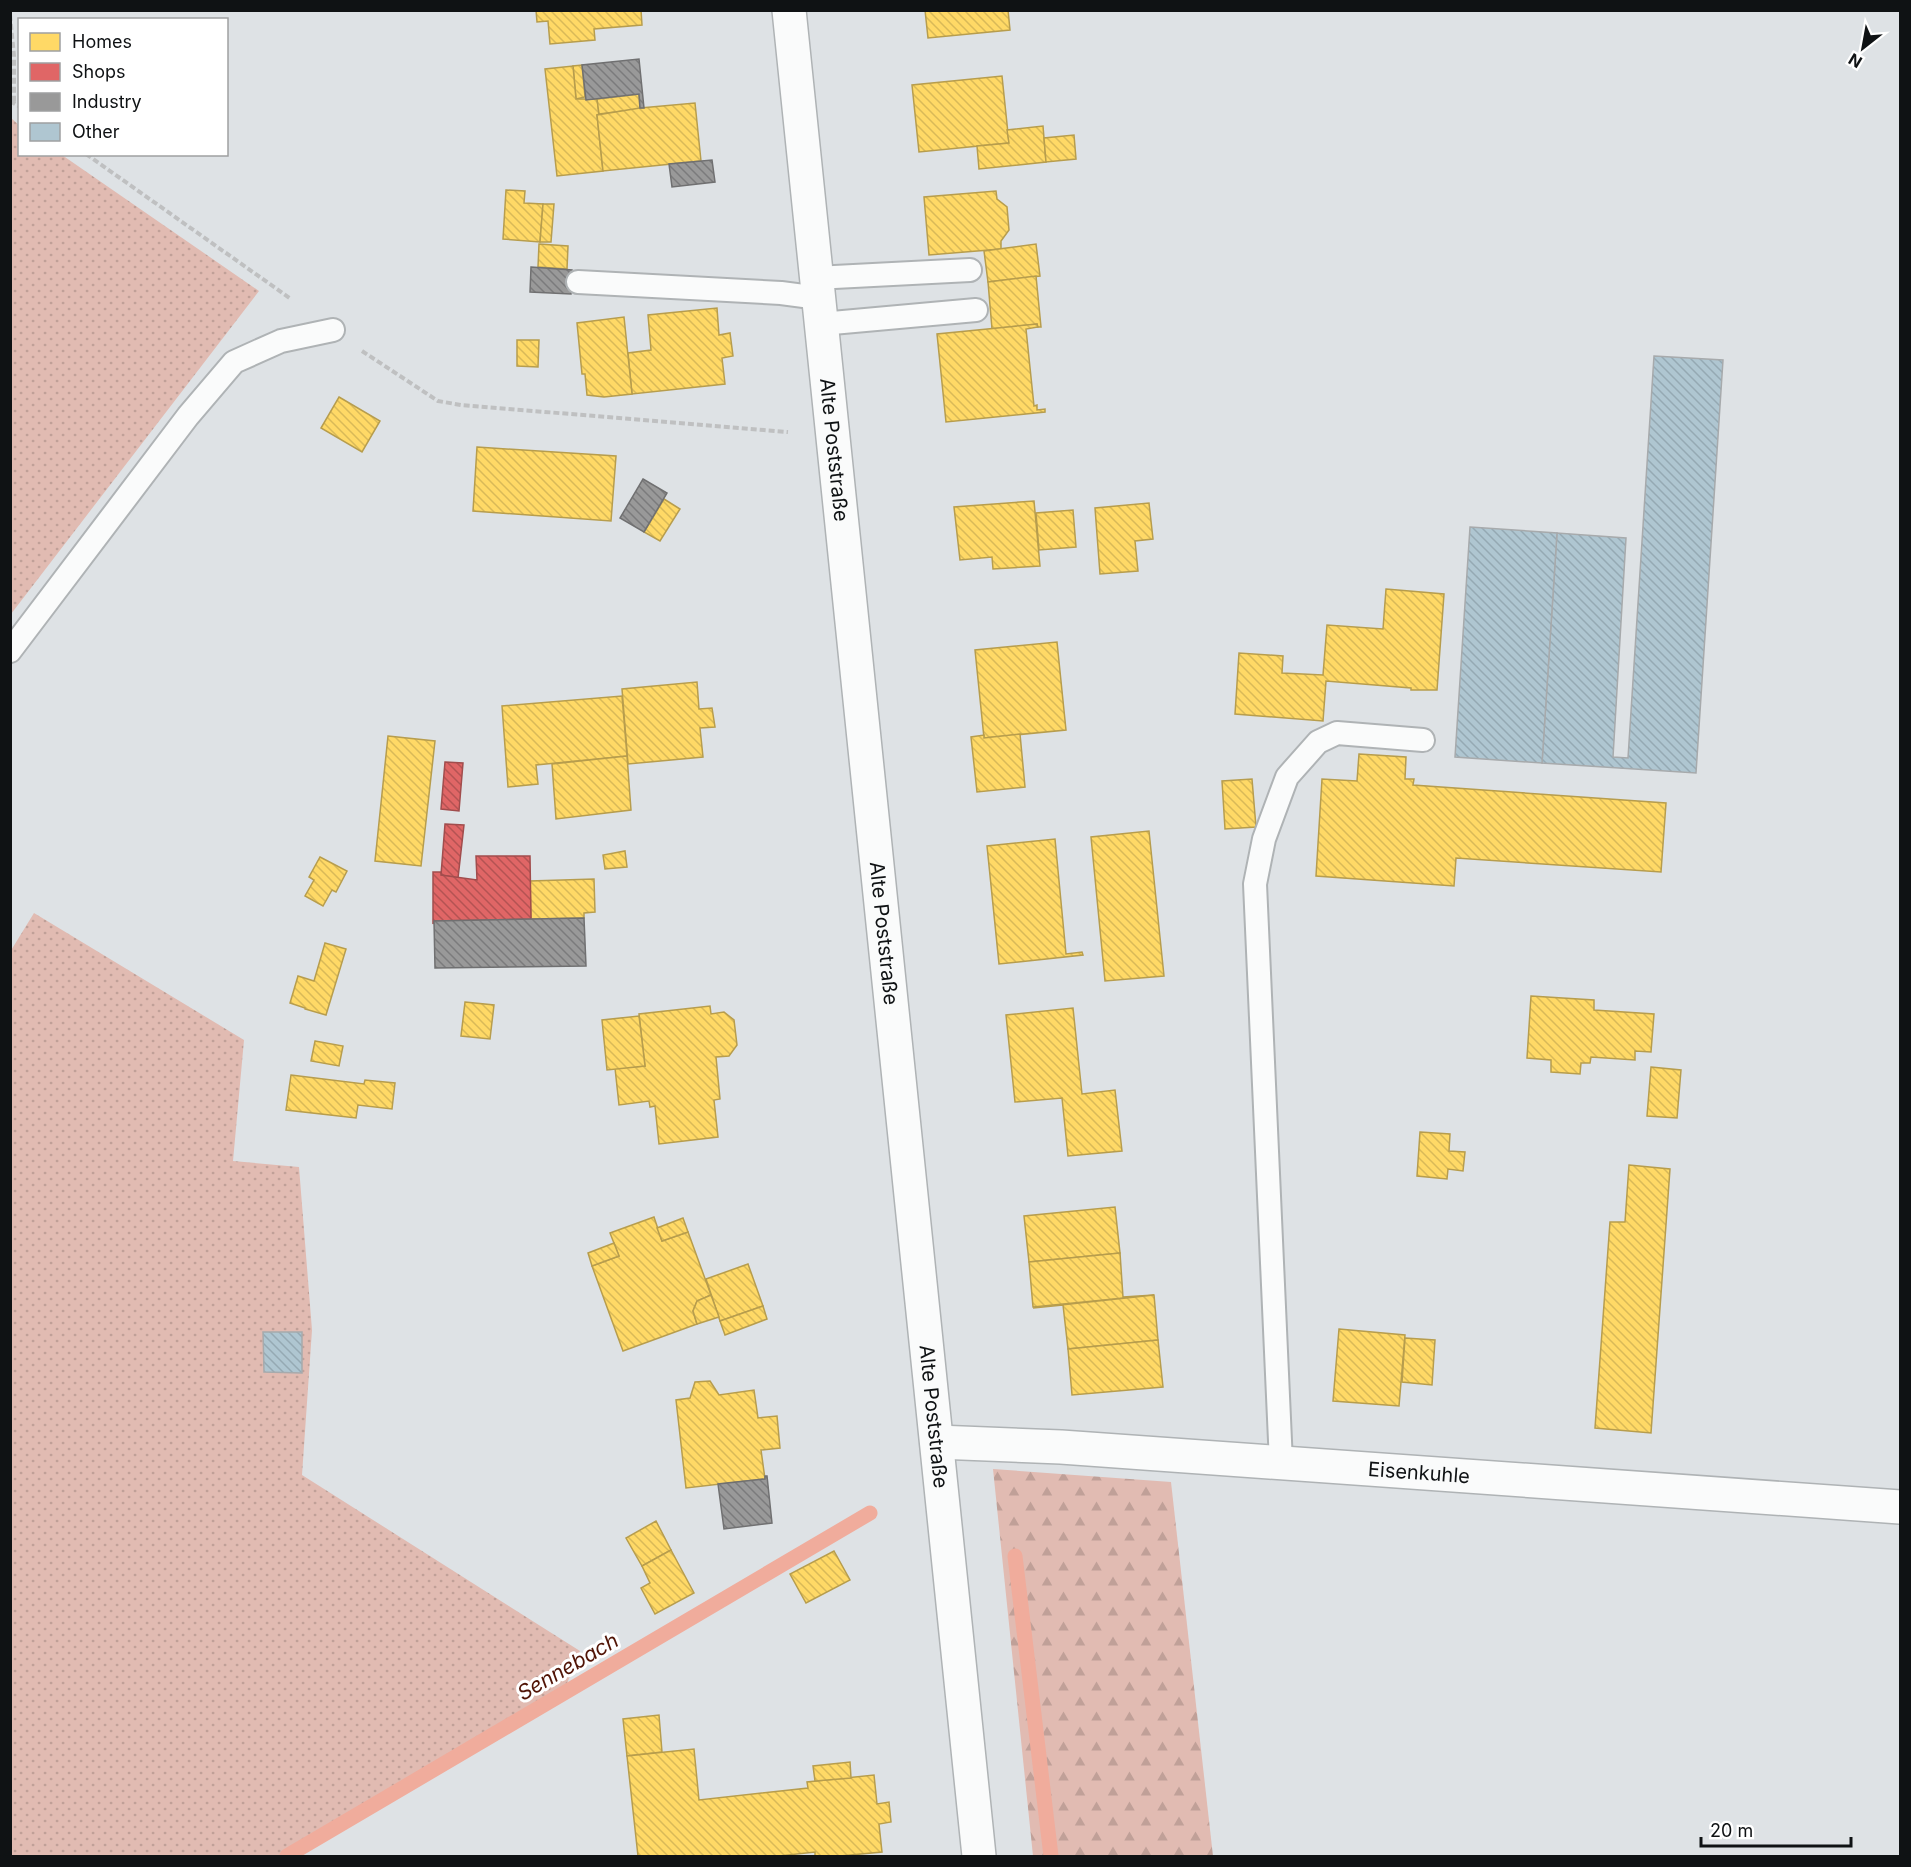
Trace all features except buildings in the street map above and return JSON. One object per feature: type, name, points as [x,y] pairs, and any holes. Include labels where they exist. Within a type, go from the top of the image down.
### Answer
[{"type":"street","name":"Alte Poststraße","points":[[789,10],[979,1857]]},
{"type":"street","name":"Eisenkuhle","points":[[936,1442],[1061,1448],[1900,1507]]},
{"type":"lane","points":[[818,300],[970,270]]},
{"type":"lane","points":[[578,282],[781,293],[818,300],[976,310]]},
{"type":"lane","points":[[10,651],[188,416],[234,362],[281,341],[333,330]]},
{"type":"lane","points":[[1281,1463],[1255,884],[1264,839],[1287,777],[1318,742],[1337,733],[1423,740]]},
{"type":"path","points":[[10,15],[14,56],[12,102]]},
{"type":"path","points":[[89,156],[333,330],[438,401],[461,405],[795,433]]},
{"type":"green space","points":[[11,118],[18,124],[18,156],[63,156],[259,291],[11,614]]},
{"type":"green space","points":[[34,913],[244,1040],[233,1161],[299,1167],[312,1330],[302,1475],[580,1651],[564,1691],[280,1856],[11,1856],[10,952]]},
{"type":"green space","points":[[993,1469],[1171,1482],[1213,1856],[1033,1856]]},
{"type":"waterway","name":"Sennebach","points":[[287,1856],[870,1513]]},
{"type":"waterway","name":"Sennebach","points":[[1015,1556],[1051,1856]]}]
